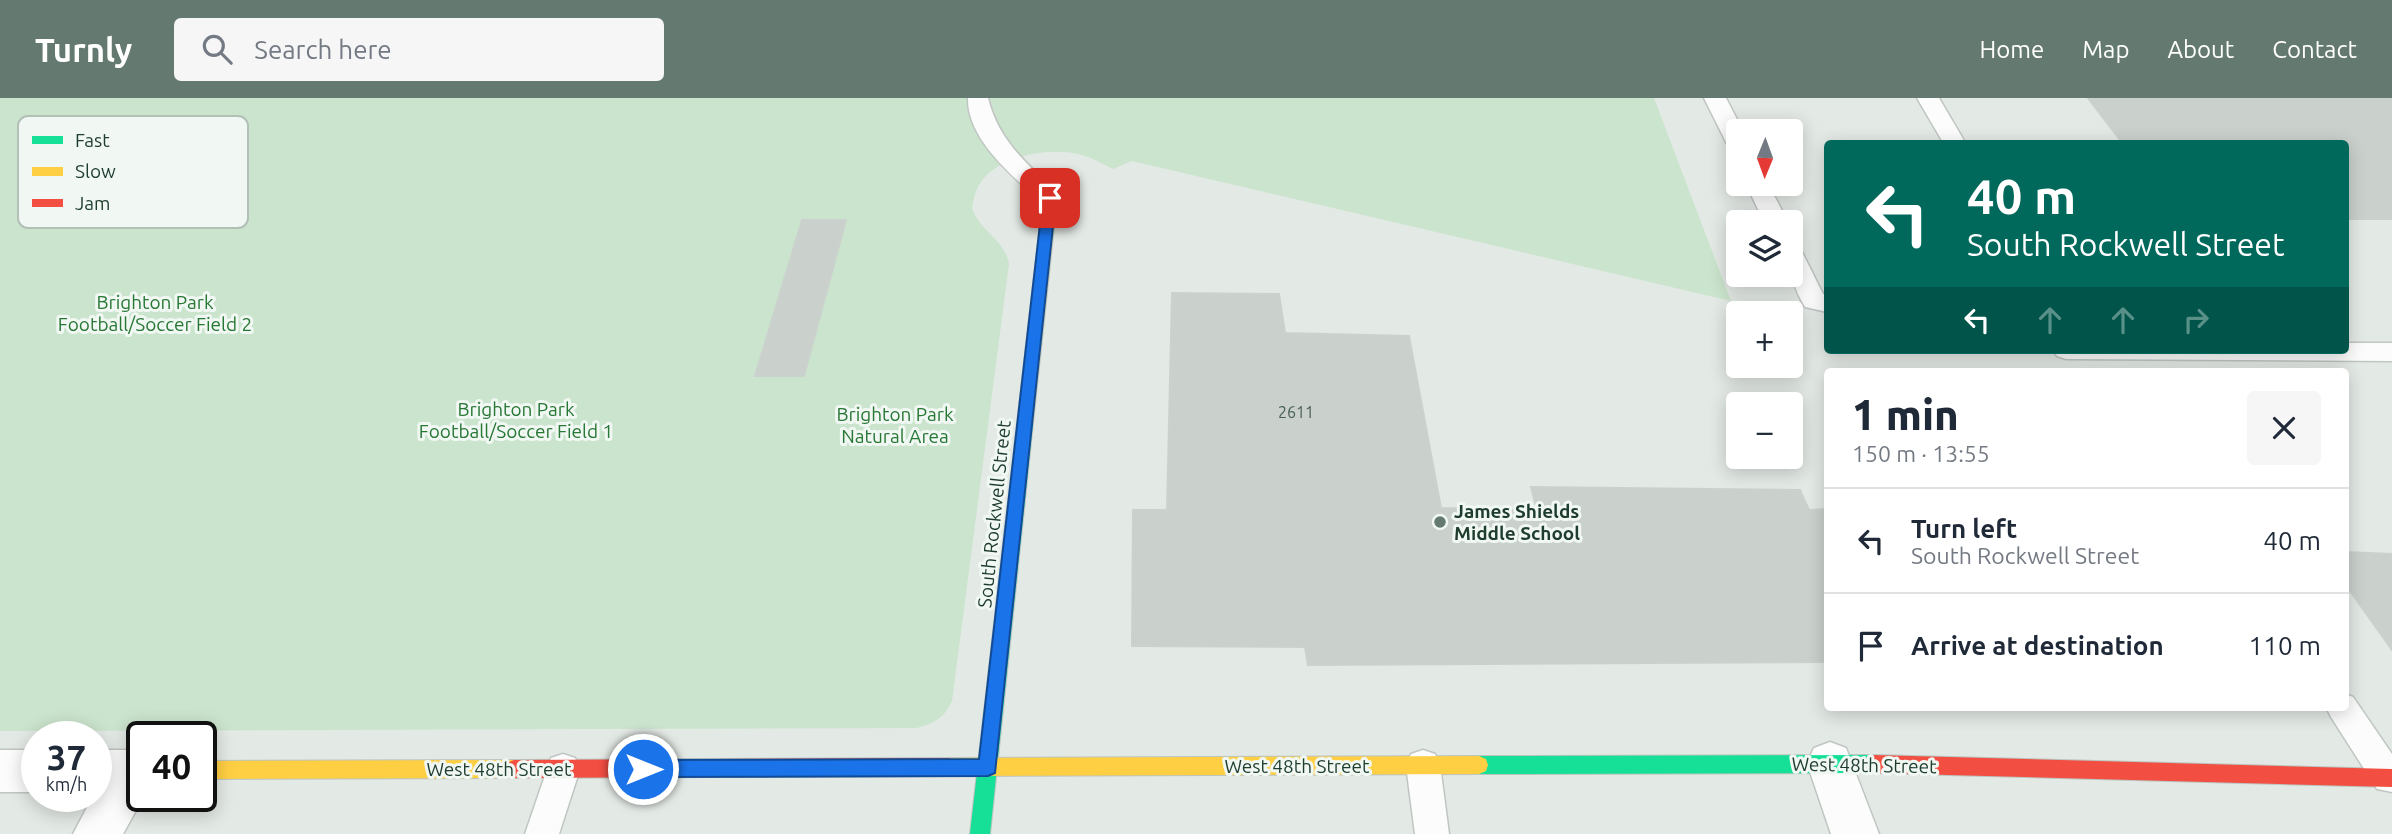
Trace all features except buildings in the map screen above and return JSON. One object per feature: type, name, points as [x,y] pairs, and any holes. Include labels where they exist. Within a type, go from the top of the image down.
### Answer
[{"type":"street","name":"South Rockwell Street","points":[[981,834],[1050,198]]},
{"type":"street","name":"West 48th Street","points":[[217,770],[1830,763],[2390,778]]},
{"type":"street","points":[[1830,763],[1855,834]]},
{"type":"street","points":[[0,771],[21,771]]},
{"type":"street","points":[[97,834],[124,771]]},
{"type":"lane","points":[[1715,98],[1726,120]]},
{"type":"lane","points":[[1928,98],[1953,140]]},
{"type":"lane","points":[[978,99],[978,110],[1006,157],[1050,198]]},
{"type":"lane","points":[[1803,279],[1814,301],[1824,303]]},
{"type":"lane","points":[[2349,352],[2392,352]]},
{"type":"lane","points":[[2345,711],[2390,778]]},
{"type":"lane","points":[[1423,765],[1432,834]]},
{"type":"lane","points":[[541,834],[563,769]]},
{"type":"green space","points":[[0,98],[1654,98],[1731,301],[1132,161],[1113,169],[1082,155],[1057,152],[1030,154],[1004,163],[984,178],[977,189],[972,208],[980,223],[1002,248],[1009,264],[952,701],[946,712],[934,722],[917,728],[217,730],[217,721],[126,721],[126,731],[112,731],[112,721],[21,721],[21,731],[0,731]]},
{"type":"traffic: fast","points":[[980,834],[1025,423]]},
{"type":"traffic: fast","points":[[1479,765],[1873,764]]},
{"type":"traffic: slow","points":[[1025,423],[1050,198]]},
{"type":"traffic: slow","points":[[949,767],[1479,765]]},
{"type":"traffic: slow","points":[[217,770],[514,769]]},
{"type":"traffic: jam","points":[[1873,764],[2392,778]]},
{"type":"traffic: jam","points":[[514,769],[949,767]]},
{"type":"place","name":"James Shields Middle School","points":[[1440,522]]},
{"type":"route","points":[[643,769],[988,767],[1050,198]]},
{"type":"park label","name":"Brighton Park Football/Soccer Field 2","points":[[155,313]]},
{"type":"park label","name":"Brighton Park Football/Soccer Field 1","points":[[516,420]]},
{"type":"park label","name":"Brighton Park Natural Area","points":[[895,425]]}]
